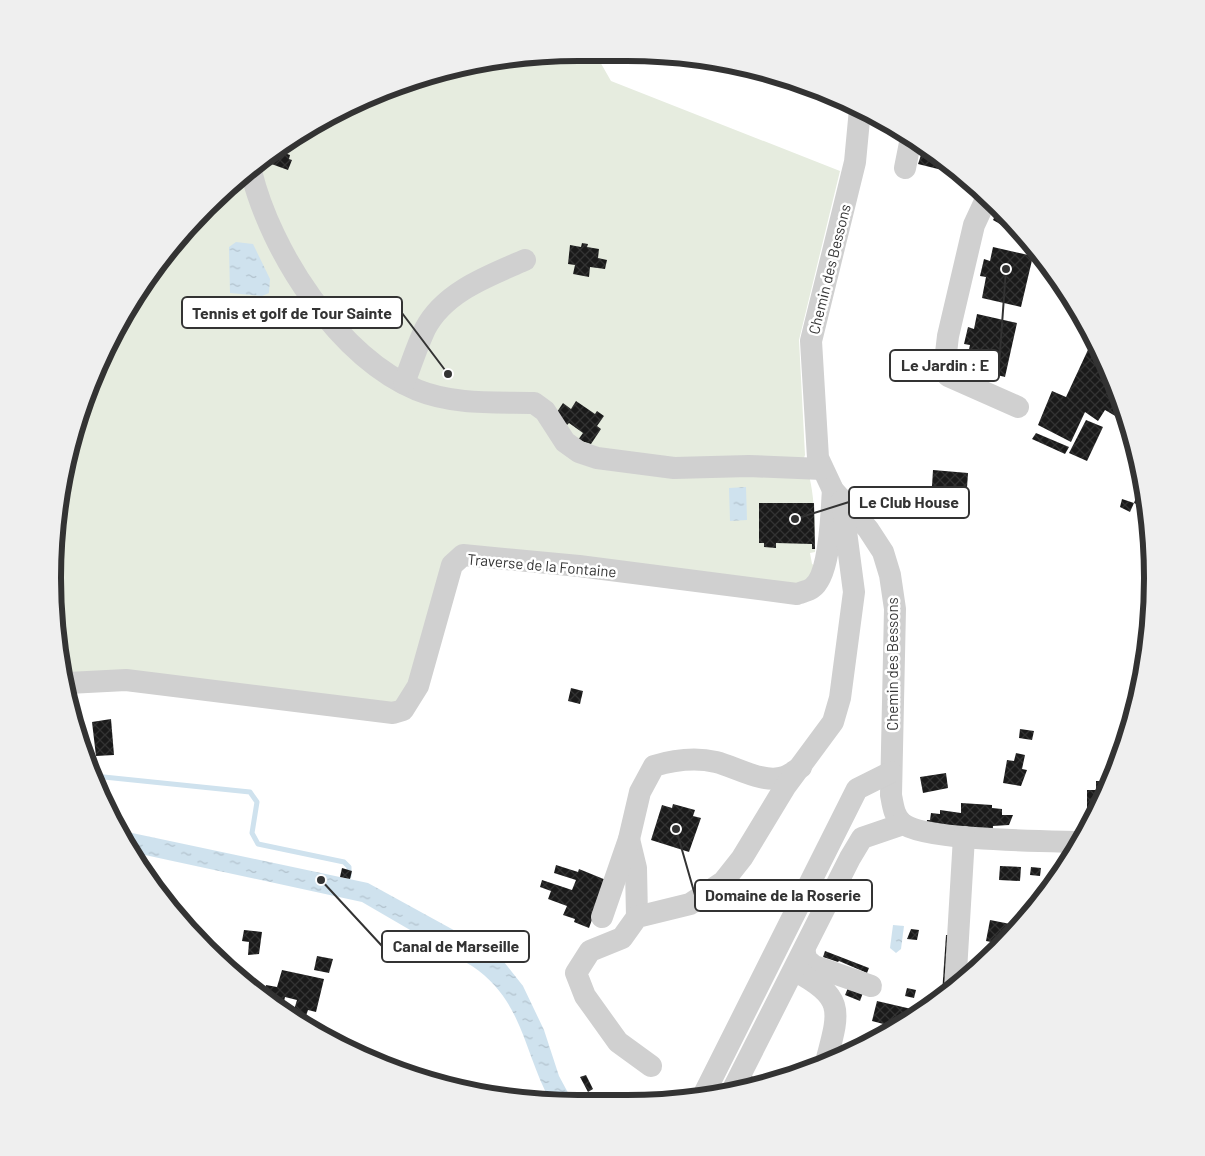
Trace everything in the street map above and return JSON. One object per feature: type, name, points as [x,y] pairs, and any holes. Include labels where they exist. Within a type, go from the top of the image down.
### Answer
[{"type":"street","name":"Chemin des Bessons","points":[[859,117],[855,162],[811,341],[818,458],[822,469],[838,495],[868,529],[883,552],[890,575],[895,609],[890,795],[895,815],[903,824]]},
{"type":"street","points":[[905,168],[910,145]]},
{"type":"street","points":[[252,177],[257,193],[279,245],[323,311],[344,338],[391,377],[418,390],[451,400],[534,403],[545,411],[566,442],[580,452],[597,458],[674,468],[749,466],[822,469]]},
{"type":"street","points":[[983,204],[974,225],[943,360],[944,370],[948,376],[1018,407]]},
{"type":"street","points":[[404,383],[426,329],[441,306],[466,288],[524,260]]},
{"type":"street","points":[[637,918],[690,904],[723,882],[742,858],[785,787],[802,767],[834,722],[840,698],[854,592],[838,495]]},
{"type":"street","name":"Traverse de la Fontaine","points":[[72,683],[126,680],[393,713],[403,710],[418,686],[452,565],[463,555],[579,566],[797,594],[812,588],[821,576],[826,561],[838,495]]},
{"type":"street","points":[[602,916],[629,839],[640,792],[654,766],[693,759],[715,762],[766,778],[783,777],[802,767]]},
{"type":"street","points":[[707,1088],[856,789],[891,772]]},
{"type":"street","points":[[736,1083],[850,858],[862,838],[903,824],[915,830],[964,837],[1072,842]]},
{"type":"street","points":[[955,978],[964,837]]},
{"type":"street","points":[[629,839],[636,868],[637,918],[622,938],[590,951],[576,973],[585,996],[618,1042],[651,1066]]},
{"type":"street","points":[[805,947],[806,959],[814,966],[871,986]]},
{"type":"street","points":[[794,970],[820,984],[836,1005],[836,1025],[828,1054]]},
{"type":"shaded area","points":[[600,61],[611,81],[840,171],[799,340],[804,458],[810,481],[814,516],[815,552],[810,553],[812,564],[818,567],[796,590],[456,552],[414,682],[393,708],[71,678],[62,612],[62,544],[71,477],[79,444],[101,380],[130,320],[148,291],[189,237],[237,189],[263,168],[320,130],[349,115],[380,101],[444,79],[477,71],[544,62]]},
{"type":"water","points":[[236,242],[253,244],[270,279],[269,293],[262,296],[230,293],[229,247]]},
{"type":"water","points":[[746,487],[747,520],[730,521],[729,488]]},
{"type":"water","points":[[128,832],[368,883],[470,939],[504,962],[523,986],[544,1030],[559,1076],[569,1095],[547,1094],[512,1011],[502,995],[489,980],[472,966],[362,902],[141,854]]},
{"type":"water","points":[[893,925],[904,926],[901,949],[896,953],[890,948]]},
{"type":"building","points":[[284,153],[290,155],[289,159],[292,160],[288,170],[270,163]]},
{"type":"building","points":[[922,153],[942,168],[942,170],[918,164]]},
{"type":"building","points":[[995,216],[1007,228],[993,220]]},
{"type":"building","points":[[582,243],[588,244],[587,247],[599,249],[598,258],[607,260],[605,269],[590,267],[589,277],[573,274],[575,265],[568,264],[570,245],[581,247]]},
{"type":"building","points":[[993,247],[1031,256],[1033,258],[1021,307],[982,298],[986,277],[980,276],[984,259],[990,261]]},
{"type":"building","points":[[977,314],[1017,323],[1005,377],[965,367],[970,345],[964,344],[968,327],[974,329]]},
{"type":"building","points":[[1089,347],[1117,416],[1105,410],[1098,421],[1085,412],[1071,442],[1038,425],[1052,391],[1066,397]]},
{"type":"building","points":[[576,401],[595,414],[597,411],[604,416],[597,426],[601,429],[591,444],[578,440],[583,433],[569,423],[567,425],[555,415],[563,403],[571,409]]},
{"type":"building","points":[[1086,420],[1103,427],[1087,461],[1069,453]]},
{"type":"building","points":[[1036,433],[1069,447],[1065,454],[1032,439]]},
{"type":"building","points":[[933,470],[968,473],[966,503],[931,501]]},
{"type":"building","points":[[1137,496],[1138,505],[1134,503]]},
{"type":"building","points":[[1122,499],[1134,503],[1130,512],[1120,507]]},
{"type":"building","points":[[759,503],[814,503],[815,549],[812,549],[812,544],[776,543],[776,548],[764,547],[764,543],[759,543]]},
{"type":"building","points":[[571,688],[583,691],[580,704],[568,701]]},
{"type":"building","points":[[111,719],[114,755],[96,756],[92,722]]},
{"type":"building","points":[[1020,729],[1034,731],[1032,740],[1019,738]]},
{"type":"building","points":[[1016,753],[1025,755],[1022,769],[1027,770],[1021,786],[1003,783],[1007,760],[1014,761]]},
{"type":"building","points":[[946,773],[948,788],[923,793],[920,777]]},
{"type":"building","points":[[1096,781],[1102,781],[1087,811],[1087,790],[1096,790]]},
{"type":"building","points":[[961,803],[992,805],[992,808],[1002,809],[1002,815],[1013,815],[1009,825],[993,826],[993,832],[926,827],[931,813],[940,814],[940,810],[961,813]]},
{"type":"building","points":[[673,804],[695,810],[693,816],[701,818],[689,852],[651,840],[662,805],[672,808]]},
{"type":"building","points":[[556,865],[578,872],[579,869],[606,880],[589,928],[574,922],[575,919],[563,915],[567,906],[548,899],[551,891],[540,887],[542,880],[572,890],[576,880],[554,873]]},
{"type":"building","points":[[1000,866],[1021,867],[1020,881],[999,880]]},
{"type":"building","points":[[1031,867],[1041,868],[1040,876],[1030,875]]},
{"type":"building","points":[[342,868],[352,871],[350,879],[340,877]]},
{"type":"building","points":[[990,920],[1011,924],[993,942],[986,941]]},
{"type":"building","points":[[911,929],[919,930],[917,940],[907,939]]},
{"type":"building","points":[[244,930],[262,932],[259,954],[248,955],[249,942],[242,941]]},
{"type":"building","points":[[946,935],[955,935],[952,980],[942,988]]},
{"type":"building","points":[[825,951],[869,968],[867,973],[839,961],[823,957]]},
{"type":"building","points":[[317,956],[333,959],[329,973],[314,970]]},
{"type":"building","points":[[282,970],[324,979],[316,1012],[308,1010],[306,1016],[294,1010],[297,1000],[285,997],[284,1003],[265,989],[266,985],[277,987]]},
{"type":"building","points":[[851,981],[865,987],[860,1001],[845,995]]},
{"type":"building","points":[[907,988],[916,990],[914,998],[905,996]]},
{"type":"building","points":[[877,1001],[912,1009],[887,1025],[872,1021]]},
{"type":"building","points":[[746,1074],[756,1078],[745,1081]]},
{"type":"building","points":[[586,1075],[593,1089],[588,1092],[580,1077]]},
{"type":"waterway","points":[[101,777],[250,792],[257,802],[252,833],[258,844],[344,862],[349,867],[349,876]]},
{"type":"place","name":"Le Jardin : E","points":[[1006,269]]},
{"type":"place","name":"Tennis et golf de Tour Sainte","points":[[448,374]]},
{"type":"place","name":"Le Club House","points":[[795,519]]},
{"type":"place","name":"Domaine de la Roserie","points":[[676,829]]},
{"type":"place","name":"Canal de Marseille","points":[[321,880]]}]
